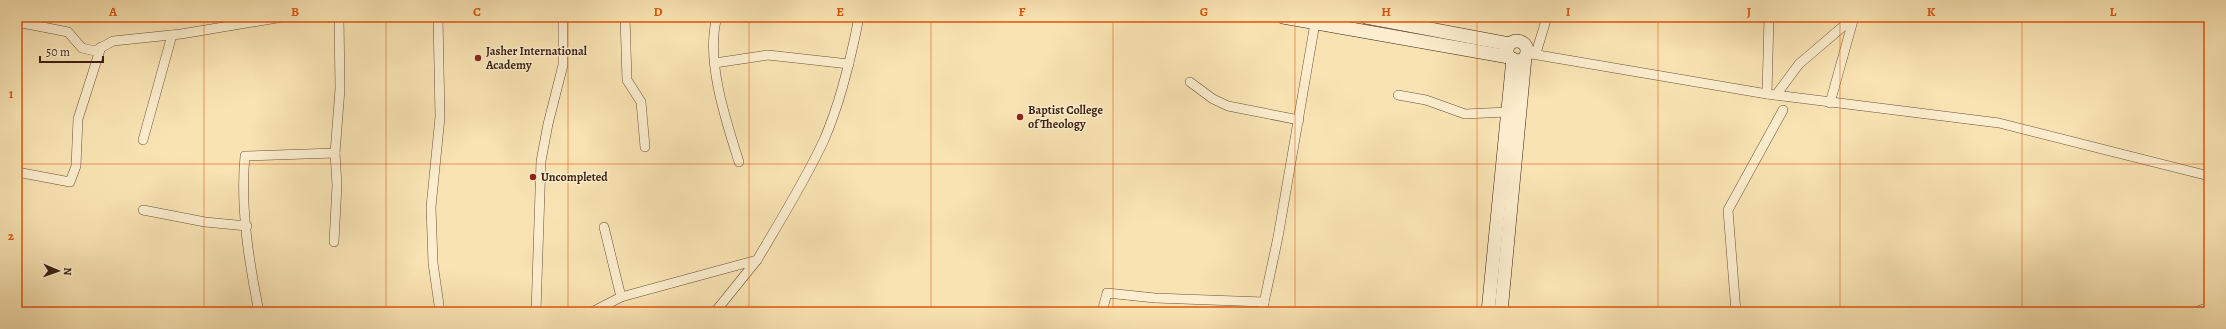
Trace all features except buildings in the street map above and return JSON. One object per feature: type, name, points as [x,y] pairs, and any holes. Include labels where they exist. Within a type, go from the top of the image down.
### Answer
[{"type":"street","points":[[17,22],[68,32],[82,48],[95,50],[113,41],[172,34],[233,21],[283,17]]},
{"type":"street","points":[[334,242],[337,185],[335,153],[340,89],[339,17]]},
{"type":"street","points":[[438,17],[440,117],[431,207],[434,262],[440,312]]},
{"type":"street","points":[[536,312],[541,161],[548,124],[563,64],[563,17]]},
{"type":"street","points":[[625,17],[627,80],[641,102],[645,147]]},
{"type":"street","points":[[717,17],[712,46],[726,120],[739,162]]},
{"type":"street","points":[[716,312],[757,260],[781,220],[824,140],[849,64],[859,17]]},
{"type":"street","points":[[1283,17],[1767,94],[1999,124],[2209,176]]},
{"type":"street","points":[[1366,17],[1520,54]]},
{"type":"street","points":[[1488,312],[1507,112],[1520,54],[1547,17]]},
{"type":"street","points":[[1767,94],[1769,17]]},
{"type":"street","points":[[1776,95],[1799,64],[1854,17]]},
{"type":"street","points":[[1830,103],[1854,17]]},
{"type":"street","points":[[1262,312],[1299,120],[1315,23]]},
{"type":"street","points":[[143,140],[172,34]]},
{"type":"street","points":[[17,172],[70,182],[76,166],[78,119],[102,47]]},
{"type":"street","points":[[1501,312],[1520,54]]},
{"type":"street","points":[[715,63],[768,55],[849,64]]},
{"type":"street","points":[[1190,82],[1213,99],[1228,106],[1299,120]]},
{"type":"street","points":[[1398,95],[1426,100],[1465,114],[1507,112]]},
{"type":"street","points":[[1736,312],[1728,210],[1783,110]]},
{"type":"street","points":[[259,312],[247,226],[243,178],[245,156],[335,153]]},
{"type":"street","points":[[143,210],[205,222],[247,226]]},
{"type":"street","points":[[604,227],[621,298]]},
{"type":"street","points":[[592,312],[621,298],[757,260]]},
{"type":"street","points":[[1102,312],[1107,293],[1155,298],[1264,302]]},
{"type":"street","points":[[2196,312],[2209,307]]},
{"type":"place","name":"Jasher International Academy","points":[[478,58]]},
{"type":"place","name":"Baptist College of Theology","points":[[1020,117]]},
{"type":"place","name":"Uncompleted","points":[[533,177]]}]
